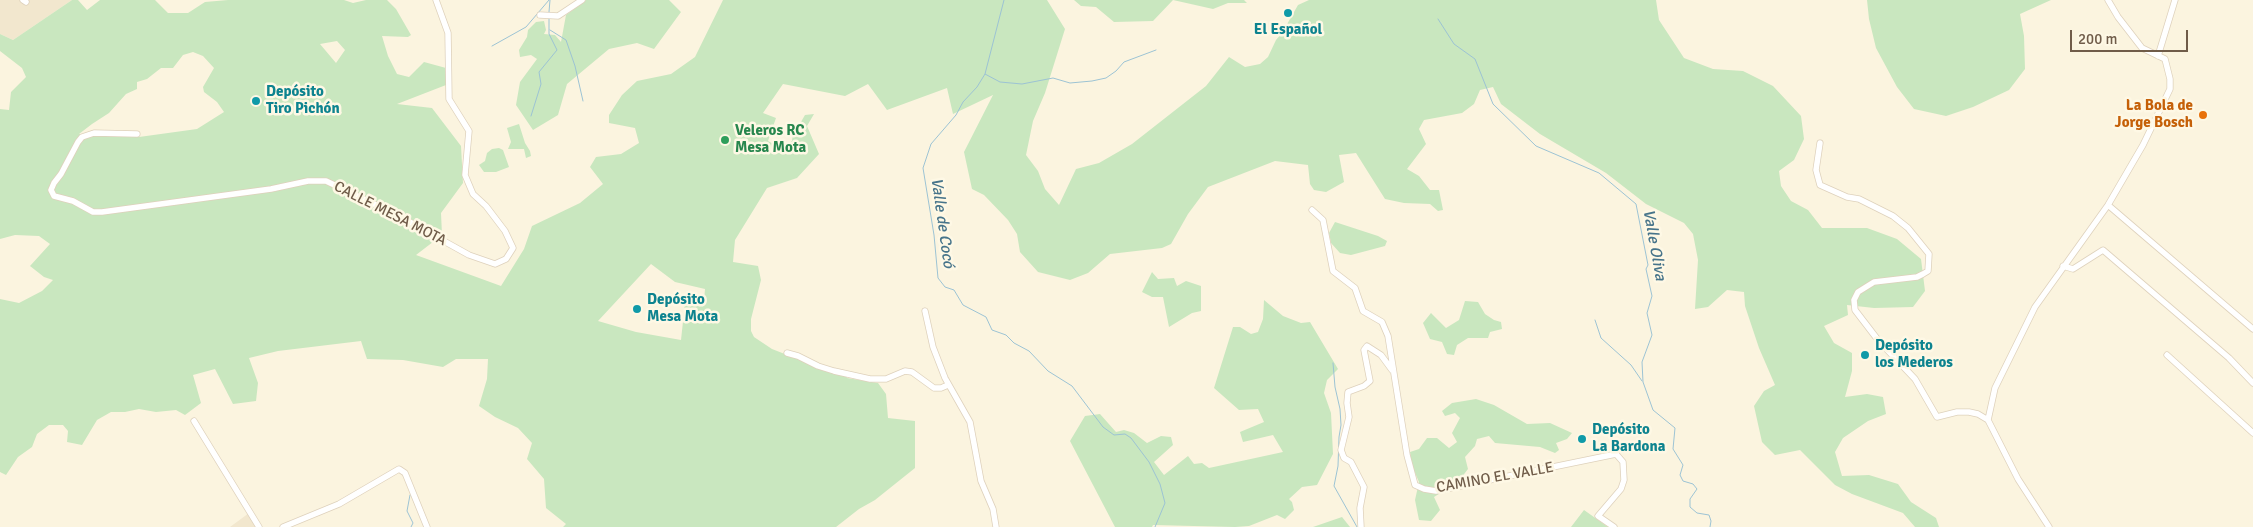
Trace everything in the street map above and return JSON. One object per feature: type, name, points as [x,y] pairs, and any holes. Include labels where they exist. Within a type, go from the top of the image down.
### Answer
[{"type":"street","name":"CALLE MESA MOTA","points":[[137,134],[94,133],[82,137],[54,183],[51,190],[54,196],[72,201],[93,212],[102,212],[271,189],[308,181],[326,181],[397,214],[470,254],[495,264],[506,259],[513,248],[505,231],[486,206],[473,194],[465,175],[469,131],[449,99],[448,33],[436,0]]},
{"type":"street","points":[[540,16],[558,16],[582,0]]},
{"type":"street","points":[[1988,420],[1995,388],[2035,307],[2108,205],[2143,144],[2170,89],[2168,67],[2165,59],[2142,48],[2118,17],[2108,0]]},
{"type":"street","points":[[2158,56],[2176,0]]},
{"type":"street","points":[[1820,143],[1816,170],[1820,185],[1847,197],[1859,199],[1892,216],[1908,228],[1929,254],[1928,270],[1923,274],[1917,277],[1874,282],[1858,292],[1854,300],[1855,310],[1878,340],[1915,379],[1937,417],[1957,412],[1969,412],[1978,414],[1988,420],[2018,479],[2049,527]]},
{"type":"street","points":[[2108,205],[2253,329]]},
{"type":"street","points":[[1312,210],[1323,220],[1333,271],[1355,288],[1362,311],[1382,322],[1388,336],[1393,372]]},
{"type":"street","points":[[2063,266],[2073,269],[2103,250],[2228,358],[2253,383]]},
{"type":"street","points":[[924,312],[933,348],[948,384],[970,422],[981,481],[993,509],[996,527]]},
{"type":"street","points":[[1361,527],[1360,508],[1364,487],[1351,462],[1344,458],[1341,450],[1349,417],[1348,392],[1364,386],[1370,381],[1364,350],[1367,346],[1381,355],[1393,372]]},
{"type":"street","points":[[787,353],[818,366],[870,379],[886,379],[905,371],[912,372],[934,388],[941,388],[948,384]]},
{"type":"street","points":[[2168,356],[2253,433]]},
{"type":"street","name":"CAMINO EL VALLE","points":[[1393,372],[1407,455],[1415,485],[1436,491],[1616,454],[1623,462],[1624,480],[1621,489],[1598,516],[1614,527]]},
{"type":"street","points":[[194,420],[259,527]]},
{"type":"street","points":[[283,527],[339,504],[399,469],[405,473],[427,527]]},
{"type":"shaded area","points":[[0,0],[72,0],[13,40],[0,34]]},
{"type":"shaded area","points":[[249,513],[257,527],[230,527]]},
{"type":"green space","points":[[72,0],[78,0],[87,10],[100,0],[155,0],[168,13],[188,13],[205,2],[228,0],[344,0],[353,3],[366,0],[387,0],[396,9],[411,35],[408,37],[382,36],[388,56],[397,74],[409,77],[424,62],[446,68],[446,85],[397,104],[432,108],[461,146],[463,183],[441,213],[442,235],[416,255],[501,286],[524,249],[532,226],[580,203],[603,184],[590,167],[596,157],[621,154],[639,143],[635,128],[609,123],[609,115],[622,95],[637,81],[671,74],[695,57],[723,0],[1047,0],[1065,29],[1045,93],[1033,121],[1026,155],[1038,171],[1045,189],[1059,205],[1076,169],[1099,163],[1132,144],[1206,86],[1229,57],[1245,67],[1260,64],[1268,57],[1276,40],[1298,5],[1309,0],[1656,0],[1659,20],[1684,58],[1713,69],[1743,71],[1773,86],[1801,116],[1804,139],[1794,160],[1779,171],[1781,186],[1791,201],[1808,210],[1822,228],[1867,228],[1897,239],[1921,259],[1925,291],[1913,307],[1874,308],[1847,305],[1848,315],[1824,326],[1834,343],[1852,353],[1852,371],[1845,397],[1867,394],[1883,397],[1886,414],[1868,421],[1843,438],[1835,452],[1842,476],[1869,475],[1898,484],[1911,502],[1936,518],[1939,527],[1915,527],[1903,513],[1852,494],[1835,485],[1800,450],[1775,455],[1762,442],[1754,406],[1764,391],[1775,385],[1759,348],[1745,306],[1744,292],[1727,290],[1708,307],[1695,309],[1698,260],[1693,234],[1684,223],[1646,204],[1606,173],[1540,134],[1501,104],[1493,87],[1480,90],[1474,104],[1462,113],[1424,120],[1419,129],[1426,144],[1407,169],[1419,176],[1430,190],[1439,190],[1443,210],[1438,211],[1430,204],[1404,203],[1385,199],[1356,153],[1339,155],[1344,182],[1326,192],[1314,190],[1310,184],[1308,165],[1275,161],[1208,187],[1188,214],[1171,244],[1162,248],[1110,254],[1088,273],[1070,280],[1038,272],[1020,252],[1017,234],[1008,220],[984,195],[972,189],[964,152],[993,95],[953,114],[947,88],[887,110],[868,84],[845,96],[783,84],[763,113],[776,118],[768,141],[784,150],[792,141],[794,126],[798,127],[805,115],[814,114],[807,126],[819,154],[797,178],[767,188],[735,240],[733,262],[758,266],[761,280],[751,319],[751,331],[754,337],[772,349],[823,369],[845,373],[847,378],[878,383],[886,394],[888,418],[915,421],[915,468],[875,500],[859,509],[836,527],[563,527],[566,524],[546,508],[544,479],[527,459],[532,443],[518,428],[495,417],[479,406],[487,379],[488,359],[456,359],[443,367],[403,360],[367,359],[361,341],[278,351],[249,358],[258,383],[256,401],[233,404],[215,369],[193,375],[201,403],[185,415],[176,410],[156,412],[139,409],[111,412],[97,420],[82,445],[67,442],[68,431],[63,425],[49,425],[37,434],[32,447],[18,457],[6,475],[0,472],[0,299],[19,303],[42,291],[53,280],[44,277],[30,266],[50,244],[39,236],[15,235],[0,239],[0,109],[9,110],[11,92],[26,77],[22,68],[0,51],[0,34],[13,40]],"holes":[[[337,41],[345,50],[336,63],[320,44]],[[193,52],[203,56],[214,68],[203,87],[204,92],[217,102],[224,112],[197,129],[139,137],[79,134],[109,113],[126,94],[137,89],[137,82],[147,79],[161,68],[173,68],[183,55]],[[651,264],[675,282],[705,289],[704,301],[685,303],[681,340],[636,332],[598,321]]]},
{"type":"green space","points":[[586,0],[669,0],[681,12],[654,49],[637,43],[609,49],[567,84],[558,115],[533,130],[516,105],[520,82],[537,59],[531,55],[520,57],[519,50],[527,37],[528,30],[536,22],[544,21],[546,30],[544,34],[555,35],[561,42],[566,15]]},
{"type":"green space","points":[[1074,0],[1173,0],[1153,21],[1114,22],[1096,7],[1081,6]]},
{"type":"green space","points":[[1173,0],[1244,0],[1247,3],[1228,3],[1213,9]]},
{"type":"green space","points":[[1867,0],[2051,0],[2020,14],[2024,36],[2025,69],[2009,90],[1973,107],[1946,116],[1914,109],[1897,87],[1876,48],[1869,19]]},
{"type":"green space","points":[[519,124],[525,143],[530,151],[531,156],[526,158],[524,149],[508,149],[511,142],[507,128]]},
{"type":"green space","points":[[499,148],[503,150],[509,167],[496,172],[484,172],[479,165],[485,161],[487,153],[492,149]]},
{"type":"green space","points":[[1335,222],[1378,236],[1387,241],[1385,246],[1351,255],[1340,253],[1331,243],[1329,233]]},
{"type":"green space","points":[[1152,272],[1158,279],[1174,278],[1177,286],[1186,281],[1201,286],[1201,311],[1192,313],[1169,327],[1163,297],[1152,297],[1142,292]]},
{"type":"green space","points":[[1264,300],[1283,316],[1301,323],[1310,322],[1338,369],[1327,380],[1324,393],[1331,413],[1333,454],[1317,485],[1302,487],[1289,499],[1294,510],[1285,519],[1277,515],[1249,526],[1235,527],[1153,525],[1152,527],[1115,527],[1070,441],[1085,416],[1100,414],[1116,432],[1124,430],[1134,433],[1147,443],[1161,436],[1171,437],[1173,445],[1154,462],[1164,475],[1188,456],[1194,464],[1202,463],[1209,468],[1283,452],[1273,435],[1243,442],[1240,432],[1264,422],[1258,409],[1239,410],[1214,388],[1233,327],[1240,327],[1251,334],[1258,332],[1263,319]]},
{"type":"green space","points":[[1465,301],[1478,302],[1485,314],[1501,322],[1502,329],[1490,332],[1488,338],[1468,338],[1457,345],[1454,355],[1447,354],[1442,342],[1430,339],[1423,323],[1431,313],[1446,328],[1459,320]]},
{"type":"green space","points":[[1476,399],[1494,405],[1527,424],[1550,423],[1572,433],[1567,439],[1556,443],[1559,450],[1555,453],[1540,447],[1495,443],[1489,436],[1477,439],[1475,446],[1465,457],[1468,469],[1458,482],[1434,497],[1440,510],[1431,521],[1419,520],[1415,500],[1419,482],[1412,466],[1410,452],[1419,449],[1427,438],[1437,438],[1449,448],[1457,442],[1452,433],[1460,418],[1455,413],[1445,416],[1442,411],[1452,403]]},
{"type":"green space","points":[[1584,510],[1608,527],[1571,527]]},
{"type":"green space","points":[[1342,517],[1350,527],[1313,527]]},
{"type":"waterway","points":[[492,46],[526,27],[549,0]]},
{"type":"waterway","points":[[549,12],[550,0]]},
{"type":"waterway","points":[[985,74],[1004,0]]},
{"type":"waterway","points":[[531,116],[541,84],[539,72],[557,50],[549,34],[549,19]]},
{"type":"waterway","name":"Valle Oliva","points":[[1438,19],[1454,44],[1475,59],[1493,104],[1536,146],[1599,173],[1636,204],[1652,296],[1647,313],[1652,335],[1642,362],[1643,382],[1653,410],[1675,428],[1673,449],[1683,465],[1680,475],[1683,481],[1693,484],[1697,489],[1690,499],[1690,507],[1697,513],[1709,515],[1710,527]]},
{"type":"waterway","points":[[550,30],[566,40],[575,66],[583,101]]},
{"type":"waterway","name":"Valle de Cocó","points":[[1155,527],[1165,503],[1160,484],[1149,462],[1131,438],[1125,434],[1114,435],[1103,427],[1072,386],[1048,371],[1029,351],[1014,343],[1006,335],[992,330],[986,317],[963,305],[954,290],[945,287],[938,278],[934,235],[923,168],[931,144],[956,115],[963,102],[977,87],[985,74],[1000,82],[1022,84],[1053,78],[1070,83],[1092,81],[1106,78],[1124,62],[1156,50]]},
{"type":"waterway","points":[[1595,320],[1601,338],[1631,365],[1642,381]]},
{"type":"waterway","points":[[1333,363],[1341,425],[1338,466],[1334,486],[1357,527]]},
{"type":"waterway","points":[[410,495],[407,511],[413,523],[411,527]]},
{"type":"place","name":"El Español","points":[[1288,13]]},
{"type":"place","name":"Depósito Tiro Pichón","points":[[256,101]]},
{"type":"place","name":"La Bola de Jorge Bosch","points":[[2203,115]]},
{"type":"place","name":"Veleros RC Mesa Mota","points":[[725,140]]},
{"type":"place","name":"Depósito Mesa Mota","points":[[637,309]]},
{"type":"place","name":"Depósito los Mederos","points":[[1865,355]]},
{"type":"place","name":"Depósito La Bardona","points":[[1582,439]]}]
